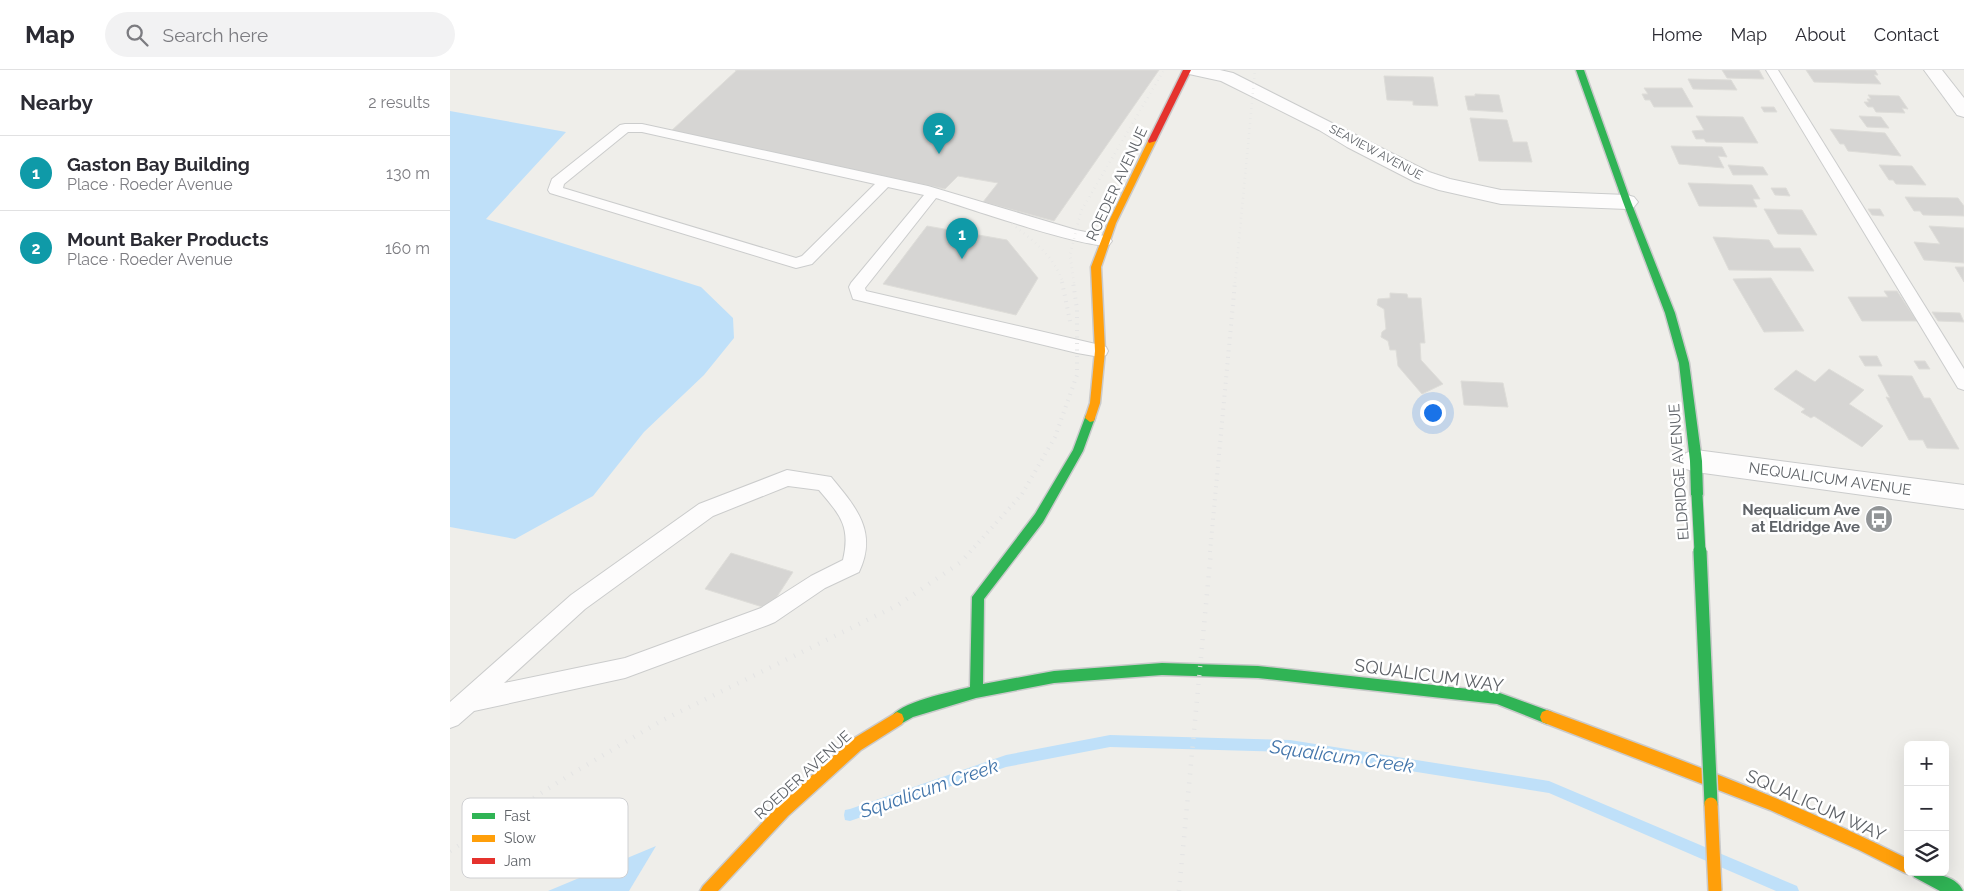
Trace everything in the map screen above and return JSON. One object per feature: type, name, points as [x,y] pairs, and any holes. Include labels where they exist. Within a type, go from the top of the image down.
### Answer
[{"type":"street","name":"ROEDER AVENUE","points":[[708,891],[783,810],[856,746],[910,711],[976,692],[978,597],[1039,518],[1078,451],[1095,403],[1100,351],[1096,268],[1104,241],[1187,70]]},
{"type":"street","name":"SEAVIEW AVENUE","points":[[1195,70],[1227,77],[1326,126],[1354,143],[1422,177],[1446,185],[1501,197],[1626,202]]},
{"type":"street","name":"ELDRIDGE AVENUE","points":[[1580,70],[1626,202],[1670,312],[1684,363],[1696,461],[1715,891]]},
{"type":"street","points":[[1933,70],[1964,111]]},
{"type":"street","name":"NEQUALICUM AVENUE","points":[[1696,461],[1964,497]]},
{"type":"street","name":"SQUALICUM WAY","points":[[976,692],[1054,677],[1162,669],[1258,672],[1497,698],[1714,779],[1870,847],[1904,864]]},
{"type":"street","points":[[1927,876],[1955,891]]},
{"type":"lane","points":[[1772,70],[1964,383]]},
{"type":"lane","points":[[885,182],[807,260],[796,263],[555,190],[557,182],[625,128],[642,128],[885,182],[933,193],[1075,235],[1104,241]]},
{"type":"lane","points":[[933,193],[857,287],[859,295],[1100,351]]},
{"type":"lane","points":[[450,717],[578,602],[706,510],[787,478],[824,483],[853,517],[858,544],[852,566],[818,582],[768,615],[625,668],[468,701]]},
{"type":"water","points":[[450,111],[566,132],[486,219],[701,287],[733,318],[734,338],[704,375],[644,432],[593,496],[515,539],[450,527]]},
{"type":"water","points":[[656,846],[629,891],[548,891],[579,878],[628,878],[628,858]]},
{"type":"building","points":[[737,70],[1159,70],[1054,221],[983,202],[998,183],[958,176],[945,189],[670,132]]},
{"type":"building","points":[[1722,70],[1759,70],[1764,79],[1727,78]]},
{"type":"building","points":[[1806,70],[1875,70],[1878,75],[1874,75],[1881,84],[1814,82]]},
{"type":"building","points":[[1384,76],[1433,77],[1438,106],[1413,105],[1413,101],[1387,100]]},
{"type":"building","points":[[1688,79],[1731,80],[1737,90],[1693,89]]},
{"type":"building","points":[[1644,88],[1682,88],[1693,107],[1654,107],[1650,100],[1645,100],[1642,94],[1648,94]]},
{"type":"building","points":[[1475,94],[1499,95],[1503,112],[1468,110],[1465,96],[1475,96]]},
{"type":"building","points":[[1868,95],[1899,96],[1908,109],[1902,108],[1905,113],[1876,112],[1873,107],[1868,107],[1864,102],[1869,102],[1867,99],[1871,99]]},
{"type":"building","points":[[1761,107],[1774,107],[1777,112],[1764,112]]},
{"type":"building","points":[[1696,116],[1743,117],[1758,143],[1706,142],[1704,139],[1696,139],[1692,131],[1704,130]]},
{"type":"building","points":[[1859,116],[1881,117],[1889,128],[1867,127]]},
{"type":"building","points":[[1470,118],[1507,120],[1513,142],[1527,142],[1532,162],[1479,161]]},
{"type":"building","points":[[1830,129],[1885,133],[1901,156],[1848,151],[1844,144],[1840,144]]},
{"type":"building","points":[[1671,146],[1722,147],[1727,157],[1718,156],[1724,168],[1679,164]]},
{"type":"building","points":[[1728,165],[1763,167],[1768,175],[1733,175]]},
{"type":"building","points":[[1879,165],[1912,166],[1926,185],[1896,184],[1893,180],[1889,180]]},
{"type":"building","points":[[1688,183],[1752,185],[1760,199],[1753,199],[1757,207],[1699,206]]},
{"type":"building","points":[[1771,188],[1786,188],[1790,196],[1775,195]]},
{"type":"building","points":[[1905,197],[1958,198],[1964,206],[1964,216],[1923,215],[1920,211],[1914,211]]},
{"type":"building","points":[[1764,209],[1802,210],[1817,235],[1778,234]]},
{"type":"building","points":[[1868,209],[1880,209],[1884,216],[1872,215]]},
{"type":"building","points":[[927,226],[1007,240],[1038,278],[1016,315],[883,284]]},
{"type":"building","points":[[1929,226],[1964,228],[1964,263],[1924,260],[1914,242],[1940,244]]},
{"type":"building","points":[[1713,237],[1769,240],[1774,248],[1800,248],[1814,271],[1729,270]]},
{"type":"building","points":[[1955,267],[1964,267],[1964,282]]},
{"type":"building","points":[[1771,278],[1804,331],[1764,332],[1733,279]]},
{"type":"building","points":[[1884,291],[1897,291],[1917,321],[1862,321],[1848,297],[1888,297]]},
{"type":"building","points":[[1390,293],[1407,294],[1408,298],[1421,298],[1425,343],[1420,343],[1421,360],[1443,384],[1422,394],[1398,366],[1396,350],[1390,350],[1388,341],[1381,337],[1382,332],[1386,329],[1384,309],[1377,305],[1378,299],[1390,298]]},
{"type":"building","points":[[1932,312],[1960,313],[1964,322],[1938,321]]},
{"type":"building","points":[[1859,356],[1877,356],[1882,366],[1865,366]]},
{"type":"building","points":[[1914,361],[1925,361],[1930,369],[1919,369]]},
{"type":"building","points":[[1829,369],[1864,390],[1849,404],[1883,426],[1862,447],[1814,416],[1811,418],[1801,412],[1805,409],[1774,389],[1796,370],[1815,382]]},
{"type":"building","points":[[1878,375],[1912,376],[1924,398],[1930,398],[1959,449],[1927,448],[1923,440],[1909,440],[1886,397],[1890,398]]},
{"type":"building","points":[[1461,381],[1503,383],[1508,407],[1464,405]]},
{"type":"building","points":[[731,553],[793,572],[769,609],[705,589]]},
{"type":"waterway","name":"Squalicum Creek","points":[[850,815],[1006,761],[1110,741],[1290,746],[1549,787],[1792,891]]},
{"type":"railway","points":[[1074,283],[1070,255],[1081,211],[1164,70]]},
{"type":"railway","points":[[1235,283],[1255,70]]},
{"type":"railway","points":[[1012,224],[1049,257],[1063,283]]},
{"type":"railway","points":[[1062,282],[1071,326]]},
{"type":"railway","points":[[970,552],[1022,494],[1055,437],[1077,375],[1077,309],[1073,282]]},
{"type":"railway","points":[[1210,552],[1235,282]]},
{"type":"railway","points":[[533,798],[661,721],[898,605],[961,562],[971,551]]},
{"type":"railway","points":[[1179,891],[1211,551]]},
{"type":"railway","points":[[450,851],[462,843]]},
{"type":"traffic: fast","points":[[1580,70],[1627,202],[1670,313],[1684,363],[1696,461],[1697,495]]},
{"type":"traffic: fast","points":[[976,692],[978,597],[1039,518],[1078,451],[1090,418]]},
{"type":"traffic: fast","points":[[1697,495],[1711,804]]},
{"type":"traffic: fast","points":[[897,719],[910,711],[976,692],[1054,677],[1162,669],[1258,672],[1497,698],[1547,717]]},
{"type":"traffic: fast","points":[[1927,876],[1955,891]]},
{"type":"traffic: slow","points":[[1090,418],[1095,403],[1100,351],[1096,267],[1112,223],[1152,141]]},
{"type":"traffic: slow","points":[[1547,717],[1730,786],[1820,824],[1904,865]]},
{"type":"traffic: slow","points":[[708,891],[783,811],[856,745],[897,719]]},
{"type":"traffic: slow","points":[[1711,804],[1715,891]]},
{"type":"traffic: jam","points":[[1152,141],[1187,70]]},
{"type":"place","name":"Mount Baker Products","points":[[939,154]]},
{"type":"place","name":"Gaston Bay Building","points":[[962,259]]},
{"type":"place","name":"Nequalicum Ave at Eldridge Ave","points":[[1879,519]]}]
